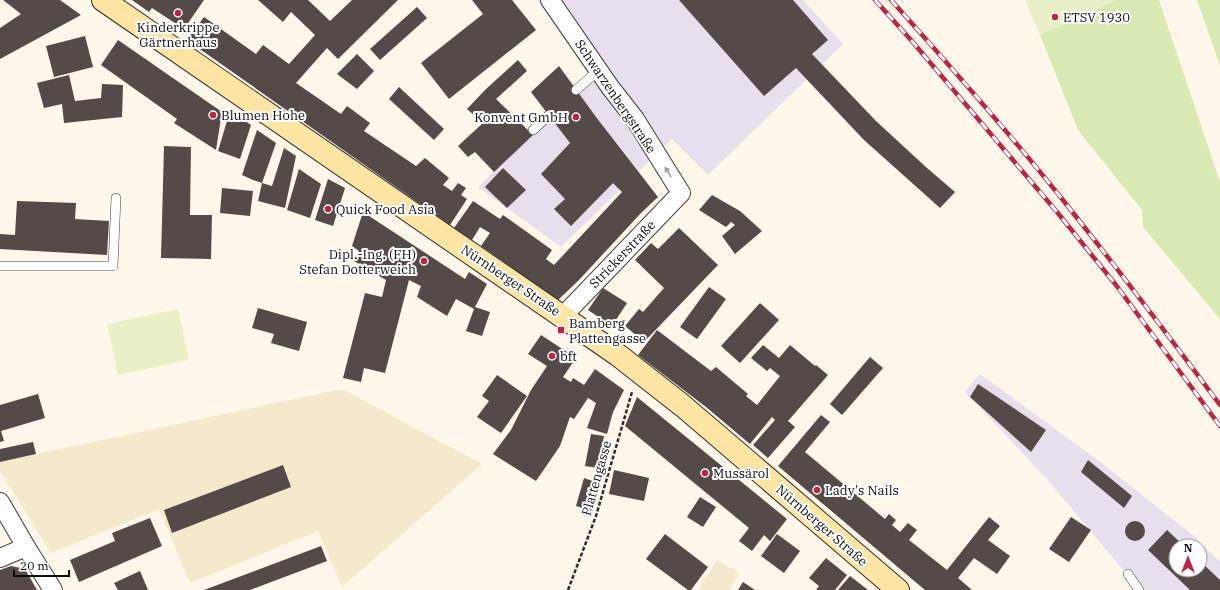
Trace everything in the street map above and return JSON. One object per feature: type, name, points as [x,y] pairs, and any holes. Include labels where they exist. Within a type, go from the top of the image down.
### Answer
[{"type":"street","name":"Nürnberger Straße","points":[[103,0],[563,316],[638,370],[689,410],[898,590]]},
{"type":"street","name":"Schwarzenbergstraße","points":[[550,0],[634,120],[681,193]]},
{"type":"street","name":"Strickerstraße","points":[[563,316],[681,193]]},
{"type":"street","points":[[0,502],[53,590]]},
{"type":"street","points":[[0,558],[26,547]]},
{"type":"lane","points":[[576,90],[599,70]]},
{"type":"lane","points":[[533,130],[549,116]]},
{"type":"lane","points":[[0,266],[113,266],[116,198]]},
{"type":"lane","points":[[1128,574],[1139,590]]},
{"type":"path","name":"Plattengasse","points":[[568,590],[596,516],[638,370]]},
{"type":"shaded area","points":[[537,0],[803,0],[843,44],[708,175],[672,139],[561,247],[478,187],[593,75]]},
{"type":"shaded area","points":[[980,374],[1099,461],[1196,538],[1168,538],[1168,578],[1208,578],[1208,550],[1220,562],[1220,590],[1140,590],[1046,478],[965,392]]},
{"type":"shaded area","points":[[342,389],[482,464],[342,587],[318,531],[190,583],[159,509],[51,553],[0,471],[0,462]]},
{"type":"shaded area","points":[[717,560],[739,573],[729,590],[698,590]]},
{"type":"green space","name":"ETSV 1930","points":[[1025,0],[1116,0],[1040,35]]},
{"type":"green space","points":[[1116,0],[1159,0],[1220,182],[1220,319],[1143,227],[1142,210],[1078,130],[1040,35]]},
{"type":"green space","points":[[1197,0],[1220,0],[1220,66]]},
{"type":"green space","points":[[178,309],[189,360],[118,375],[107,324]]},
{"type":"building","points":[[3,0],[60,0],[81,15],[0,59],[0,28],[21,14]]},
{"type":"building","name":"Kinderkrippe Gärtnerhaus","points":[[132,0],[204,0],[184,29],[152,8],[149,12]]},
{"type":"building","points":[[258,0],[308,0],[330,21],[352,0],[398,0],[338,59],[327,48],[296,83],[341,114],[347,106],[370,123],[364,131],[416,166],[425,158],[449,178],[443,185],[452,191],[458,183],[466,188],[461,195],[467,199],[450,225],[187,40],[204,17],[256,54],[263,45],[289,64],[315,35],[291,12],[283,22]]},
{"type":"building","points":[[472,0],[512,0],[536,30],[449,99],[421,63],[483,14]]},
{"type":"building","points":[[679,0],[793,0],[828,40],[812,54],[876,121],[955,192],[940,208],[864,140],[796,68],[764,96]]},
{"type":"building","points":[[417,7],[427,18],[380,60],[370,49]]},
{"type":"building","points":[[85,36],[93,67],[54,77],[46,46]]},
{"type":"building","points":[[118,40],[222,112],[216,150],[174,123],[177,119],[101,65]]},
{"type":"building","points":[[357,54],[374,71],[357,89],[337,74]]},
{"type":"building","points":[[518,60],[527,71],[496,99],[533,135],[494,172],[475,152],[468,157],[458,146],[483,123],[467,109],[486,89]]},
{"type":"building","points":[[559,66],[596,117],[658,197],[558,300],[481,246],[490,233],[480,227],[472,240],[454,228],[473,201],[500,219],[503,215],[552,250],[546,259],[554,265],[622,192],[613,183],[571,226],[554,209],[565,199],[541,174],[570,143],[531,92]]},
{"type":"building","points":[[69,75],[75,101],[101,98],[102,84],[123,85],[122,117],[64,123],[62,104],[44,108],[37,83]]},
{"type":"building","points":[[399,87],[444,129],[434,140],[389,99]]},
{"type":"building","points":[[230,111],[251,125],[240,159],[218,151]]},
{"type":"building","points":[[257,130],[276,143],[262,183],[242,175]]},
{"type":"building","points":[[164,146],[191,147],[190,215],[212,215],[211,259],[161,258]]},
{"type":"building","points":[[284,148],[296,156],[285,208],[258,201],[262,183],[272,186]]},
{"type":"building","points":[[503,168],[526,190],[507,208],[485,187]]},
{"type":"building","points":[[299,169],[321,184],[310,218],[287,210]]},
{"type":"building","name":"Quick Food Asia","points":[[328,179],[345,188],[333,226],[315,220]]},
{"type":"building","points":[[222,188],[253,191],[250,216],[220,213]]},
{"type":"building","points":[[712,195],[740,211],[762,231],[735,254],[722,236],[735,225],[731,222],[726,227],[699,210]]},
{"type":"building","points":[[17,201],[76,203],[75,219],[109,221],[107,255],[0,249],[0,234],[15,235]]},
{"type":"building","points":[[363,212],[465,279],[469,272],[487,284],[475,307],[490,312],[482,336],[466,331],[474,309],[456,299],[447,316],[417,297],[421,286],[409,280],[385,373],[364,368],[361,382],[343,378],[365,293],[382,297],[386,280],[354,261],[359,251],[352,246]]},
{"type":"building","points":[[679,228],[718,265],[644,342],[625,326],[639,309],[643,312],[664,288],[635,260],[651,243],[658,249]]},
{"type":"building","points":[[709,287],[726,299],[697,339],[680,327]]},
{"type":"building","points":[[603,288],[627,303],[612,326],[588,310]]},
{"type":"building","points":[[760,303],[779,320],[740,363],[721,346]]},
{"type":"building","points":[[258,308],[307,322],[299,351],[271,343],[274,334],[252,328]]},
{"type":"building","points":[[657,330],[711,371],[716,367],[748,394],[746,396],[757,405],[780,376],[770,368],[767,371],[751,358],[763,345],[779,358],[790,345],[828,375],[788,421],[795,427],[768,458],[753,445],[775,420],[772,417],[750,444],[706,407],[638,355]]},
{"type":"building","points":[[541,335],[576,358],[563,377],[571,382],[573,378],[584,385],[595,369],[624,390],[613,412],[607,434],[587,428],[596,403],[588,398],[574,419],[570,417],[560,446],[536,481],[493,454],[511,430],[531,390],[547,366],[528,354]]},
{"type":"building","points":[[870,357],[883,368],[842,415],[830,404]]},
{"type":"building","points":[[497,375],[527,396],[501,433],[477,417],[489,401],[482,396]]},
{"type":"building","points":[[978,384],[1046,430],[1031,452],[970,397]]},
{"type":"building","points":[[38,394],[45,418],[1,431],[4,441],[0,442],[0,405]]},
{"type":"building","points":[[637,397],[787,519],[770,541],[764,535],[752,551],[739,541],[749,528],[625,426]]},
{"type":"building","points":[[821,415],[830,422],[805,452],[885,519],[889,514],[896,520],[892,525],[900,532],[908,523],[917,530],[909,540],[947,570],[989,517],[1000,526],[988,540],[1010,556],[997,574],[974,558],[958,578],[972,590],[925,590],[778,466]]},
{"type":"building","points":[[591,434],[604,436],[598,468],[585,466]]},
{"type":"building","points":[[33,442],[36,454],[0,462],[0,449]]},
{"type":"building","points":[[1088,460],[1132,496],[1124,508],[1081,472]]},
{"type":"building","points":[[283,465],[291,487],[172,533],[164,510]]},
{"type":"building","points":[[614,470],[649,478],[644,501],[609,494]]},
{"type":"building","points":[[584,478],[601,484],[592,511],[576,506]]},
{"type":"building","points":[[700,497],[716,507],[703,527],[687,517]]},
{"type":"building","points":[[1071,517],[1091,530],[1069,562],[1049,549]]},
{"type":"building","points":[[150,518],[162,546],[79,582],[70,560],[115,541],[112,533]]},
{"type":"building","points":[[1135,521],[1142,524],[1145,531],[1142,538],[1135,541],[1128,538],[1125,531],[1128,524]]},
{"type":"building","points":[[1167,530],[1176,538],[1168,538],[1168,569],[1148,550]]},
{"type":"building","points":[[665,534],[708,567],[691,590],[688,590],[646,559]]},
{"type":"building","points":[[777,534],[800,551],[784,573],[761,556]]},
{"type":"building","points":[[321,546],[327,561],[250,590],[204,590]]},
{"type":"building","points":[[826,558],[847,575],[835,590],[816,590],[819,586],[809,578]]},
{"type":"building","points":[[11,566],[25,569],[37,590],[0,590],[0,570]]},
{"type":"building","points":[[1208,569],[1220,580],[1220,590],[1190,590],[1177,578],[1208,578]]},
{"type":"building","points":[[140,571],[148,590],[118,590],[114,583]]},
{"type":"building","points":[[850,576],[868,590],[838,590]]},
{"type":"building","points":[[743,582],[755,590],[738,590]]},
{"type":"railway","points":[[875,0],[911,40],[1057,212],[1116,285],[1220,426]]},
{"type":"railway","points":[[891,0],[1027,156],[1127,282],[1220,405]]},
{"type":"place","name":"Kinderkrippe Gärtnerhaus","points":[[178,13]]},
{"type":"place","name":"ETSV 1930","points":[[1055,17]]},
{"type":"place","name":"Blumen Hohe","points":[[213,115]]},
{"type":"place","name":"Konvent GmbH","points":[[576,117]]},
{"type":"place","name":"Quick Food Asia","points":[[328,209]]},
{"type":"place","name":"Dipl.-Ing. (FH) Stefan Dotterweich","points":[[424,261]]},
{"type":"place","name":"Bamberg Plattengasse","points":[[561,330]]},
{"type":"place","name":"bft","points":[[552,356]]},
{"type":"place","name":"Mussärol","points":[[705,473]]},
{"type":"place","name":"Lady's Nails","points":[[817,490]]}]
